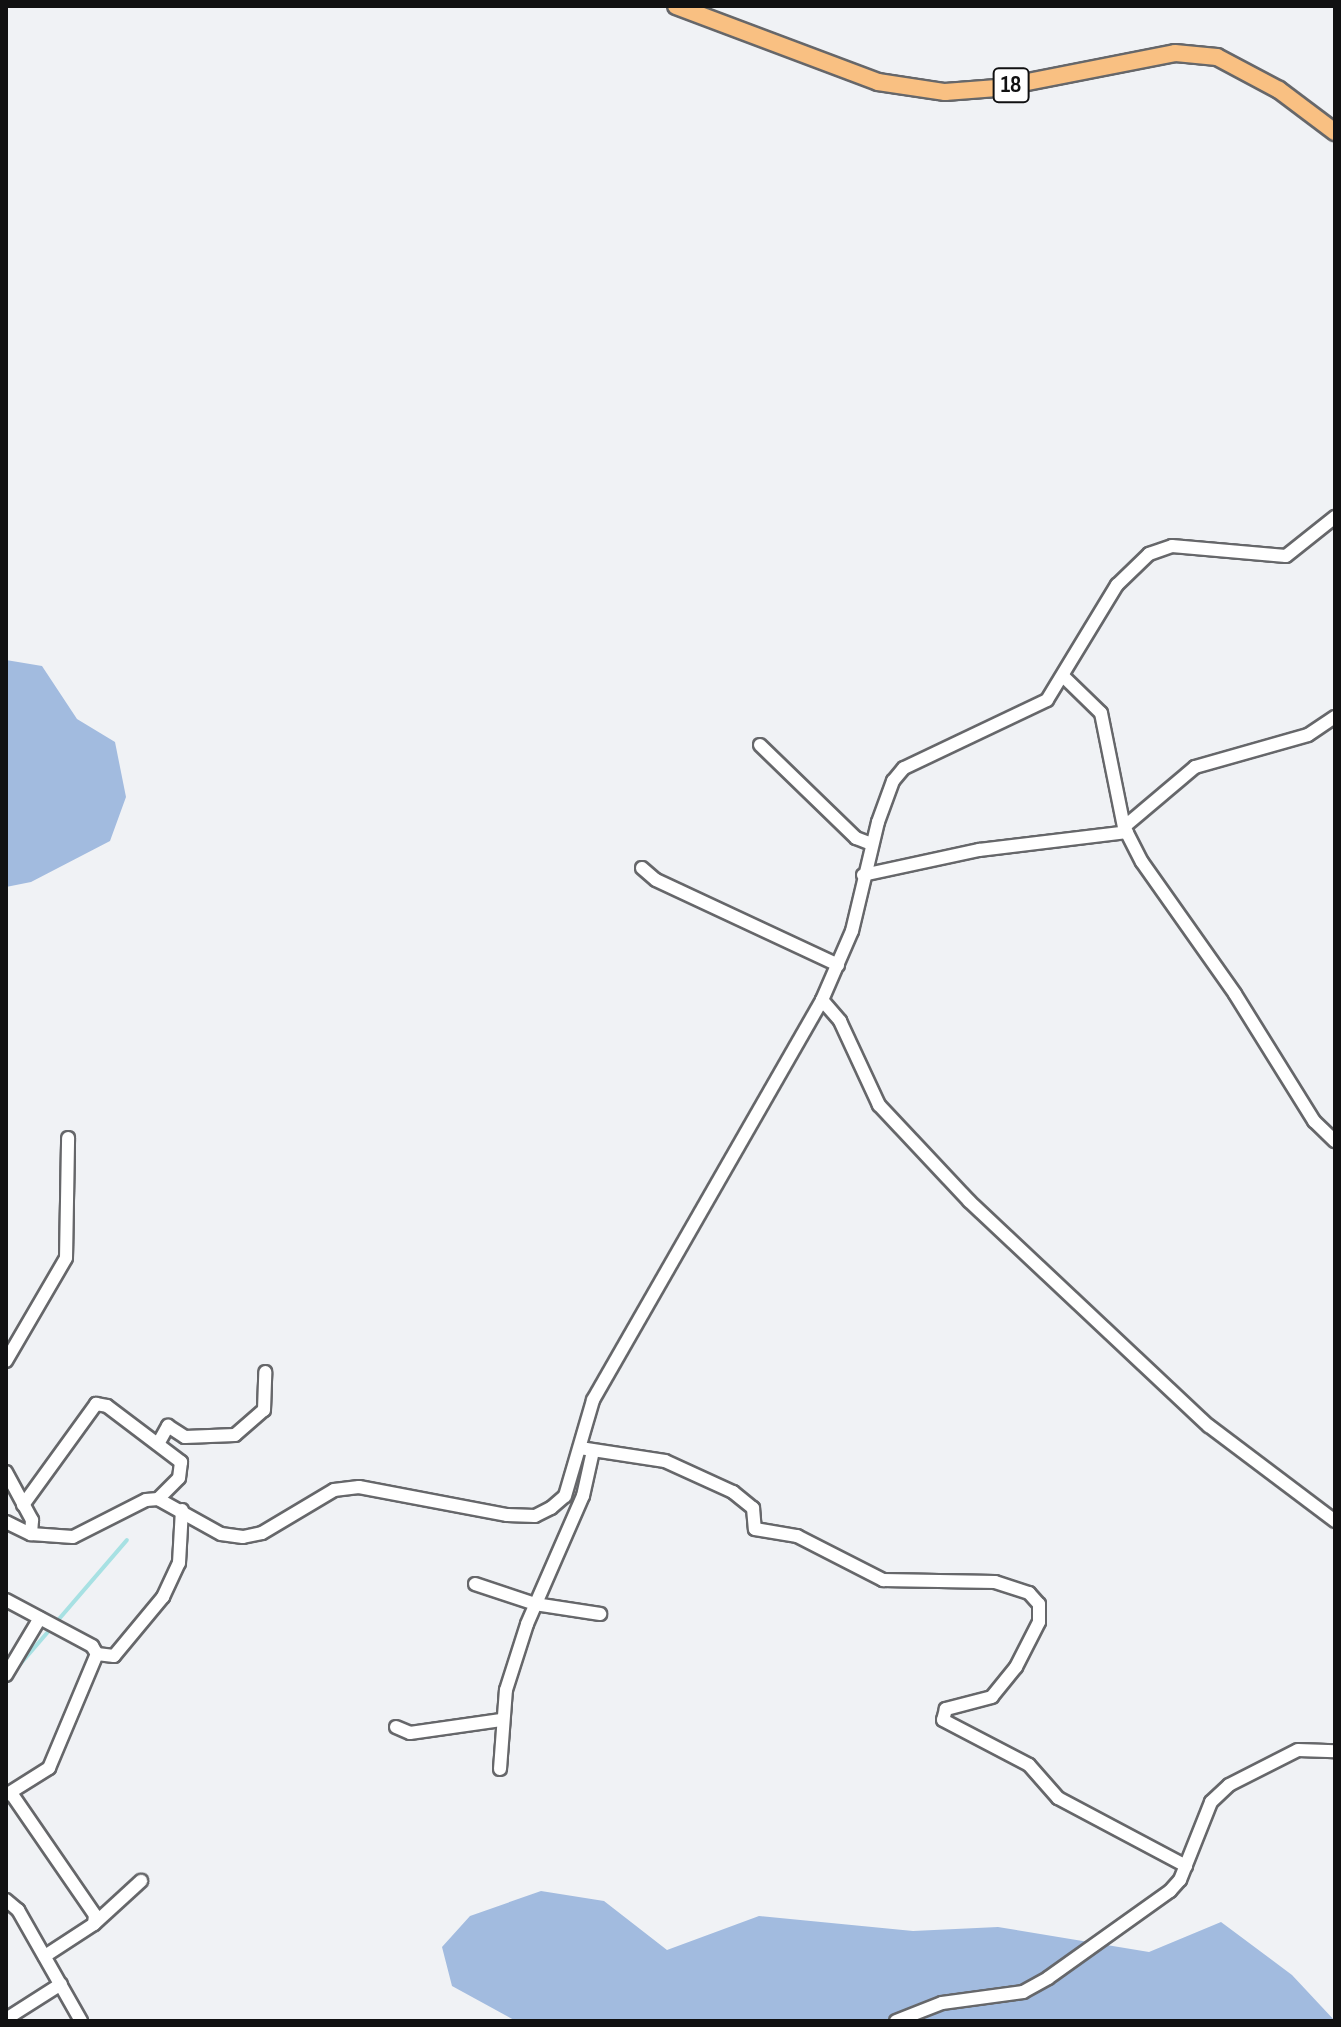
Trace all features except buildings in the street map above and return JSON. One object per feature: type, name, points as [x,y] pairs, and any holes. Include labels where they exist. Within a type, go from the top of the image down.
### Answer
[{"type":"main road","name":"18","points":[[676,6],[878,82],[945,92],[997,88],[1175,53],[1217,57],[1279,90],[1335,132]]},
{"type":"street","points":[[500,1769],[501,1720],[506,1690],[535,1604],[583,1496],[593,1400],[822,1000],[852,931],[863,875],[893,781],[904,768],[1047,700],[1065,678],[1117,585],[1149,554],[1172,546],[1286,556],[1335,517]]},
{"type":"street","points":[[1065,678],[1101,713],[1126,830],[1279,1070],[1314,1121],[1335,1141]]},
{"type":"street","points":[[863,875],[979,850],[1126,830],[1195,767],[1308,735],[1335,717]]},
{"type":"street","points":[[760,745],[856,838],[872,844]]},
{"type":"street","points":[[642,868],[656,880],[838,965]]},
{"type":"street","points":[[822,1000],[840,1021],[879,1105],[969,1201],[1209,1426],[1335,1521]]},
{"type":"street","points":[[6,1361],[66,1258],[68,1138]]},
{"type":"street","points":[[158,1444],[168,1426],[185,1437],[235,1435],[264,1410],[265,1372]]},
{"type":"street","points":[[6,1522],[31,1534],[73,1537],[135,1505],[158,1499],[179,1478],[182,1466],[107,1406],[96,1404],[23,1505]]},
{"type":"street","points":[[158,1499],[221,1534],[243,1537],[262,1533],[334,1490],[359,1487],[535,1516],[565,1496],[587,1449]]},
{"type":"street","points":[[587,1449],[665,1461],[733,1492],[753,1508],[755,1529],[797,1536],[883,1580],[995,1582],[1029,1593],[1039,1604],[1039,1622],[1016,1667],[992,1697],[946,1709],[943,1720],[1029,1765],[1058,1798],[1186,1866]]},
{"type":"street","points":[[6,1472],[32,1520],[31,1534]]},
{"type":"street","points":[[97,1654],[114,1656],[163,1597],[179,1563],[182,1510]]},
{"type":"street","points":[[475,1584],[535,1604],[600,1614]]},
{"type":"street","points":[[6,1600],[92,1646],[97,1654]]},
{"type":"street","points":[[6,1675],[40,1618]]},
{"type":"street","points":[[94,1924],[95,1915],[8,1794],[49,1768],[97,1654]]},
{"type":"street","points":[[396,1727],[410,1733],[501,1720]]},
{"type":"street","points":[[896,2021],[942,2003],[1023,1992],[1170,1891],[1186,1866],[1211,1802],[1229,1785],[1298,1750],[1335,1751]]},
{"type":"street","points":[[45,1956],[94,1924],[141,1881]]},
{"type":"street","points":[[6,1900],[18,1910],[81,2021]]},
{"type":"street","points":[[6,2019],[61,1984]]},
{"type":"shaded area","points":[[6,660],[42,666],[77,719],[115,742],[126,797],[110,841],[31,882],[6,887]]},
{"type":"shaded area","points":[[541,1891],[604,1901],[667,1950],[759,1916],[913,1931],[998,1927],[1149,1952],[1221,1922],[1292,1975],[1335,2021],[516,2021],[452,1986],[442,1947],[470,1916]]},
{"type":"waterway","points":[[16,1669],[127,1540]]}]
